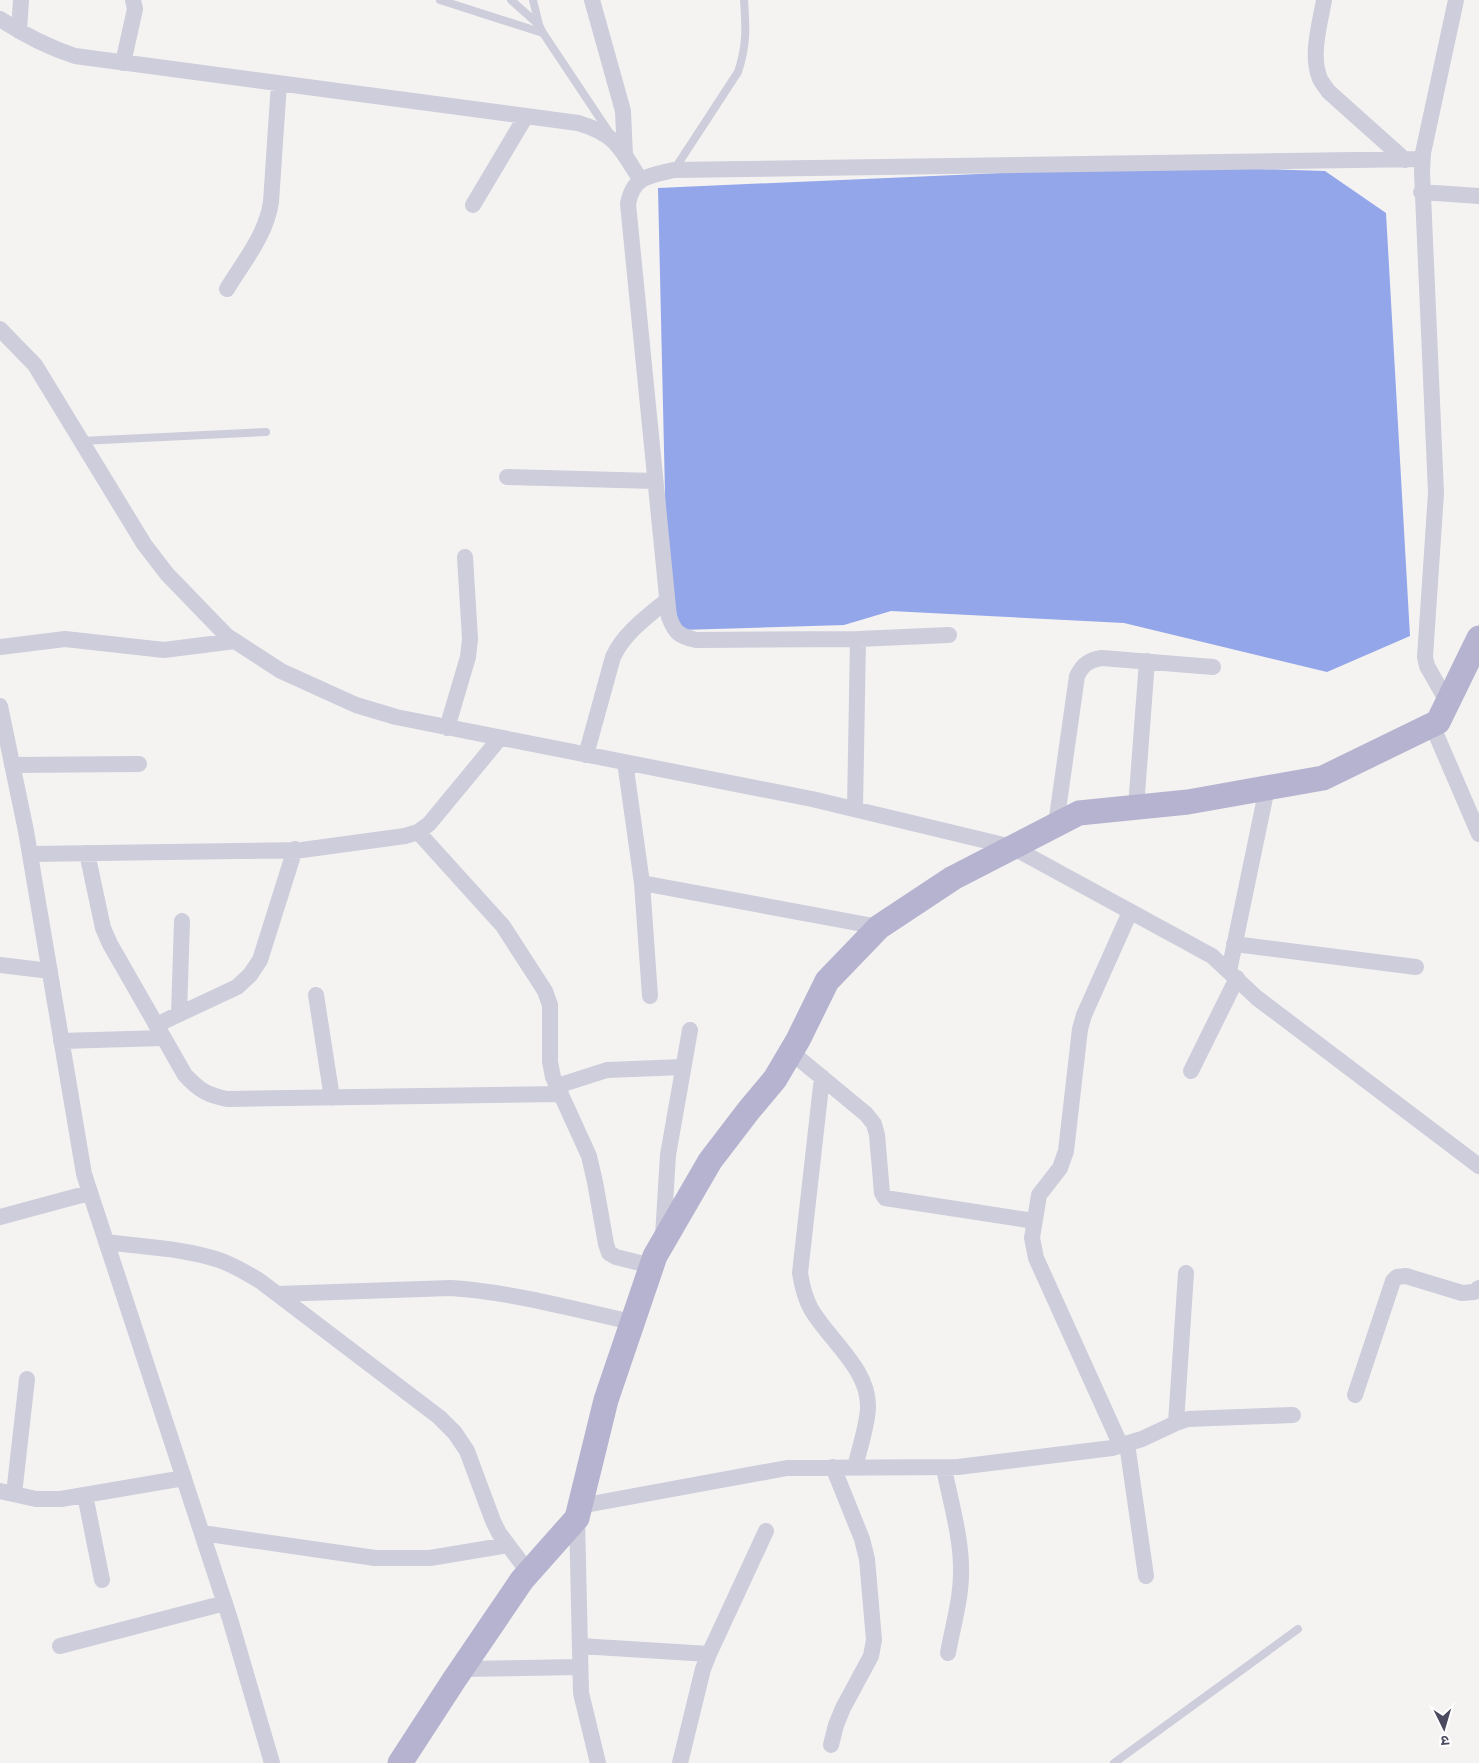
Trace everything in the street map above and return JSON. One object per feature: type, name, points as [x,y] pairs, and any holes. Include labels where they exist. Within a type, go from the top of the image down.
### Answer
[{"type":"main road","points":[[400,1763],[461,1669],[529,1573],[578,1512],[606,1400],[655,1256],[710,1161],[775,1078],[791,1052],[827,981],[879,927],[953,878],[1079,813],[1188,802],[1323,778],[1438,722],[1473,663],[1479,638]]},
{"type":"street","points":[[19,31],[21,0]]},
{"type":"street","points":[[124,63],[134,9],[132,0]]},
{"type":"street","points":[[592,0],[623,111],[621,150]]},
{"type":"street","points":[[1324,0],[1316,55],[1320,78],[1329,92],[1405,160]]},
{"type":"street","points":[[1448,703],[1425,657],[1436,493],[1421,192],[1422,159],[1456,0]]},
{"type":"street","points":[[0,20],[53,49],[75,56],[578,123],[596,128],[610,137],[640,179]]},
{"type":"street","points":[[227,289],[262,233],[268,218],[271,202],[279,83]]},
{"type":"street","points":[[474,205],[526,116]]},
{"type":"street","points":[[949,635],[858,639],[696,640],[682,637],[674,629],[669,616],[667,600],[628,204],[630,192],[640,179],[674,170],[1422,159]]},
{"type":"street","points":[[1421,192],[1479,196]]},
{"type":"street","points":[[0,329],[35,365],[144,544],[167,574],[227,636],[281,671],[356,705],[396,717],[812,799],[1012,847],[1212,956],[1258,998],[1479,1166]]},
{"type":"street","points":[[506,477],[655,481]]},
{"type":"street","points":[[447,728],[468,657],[470,639],[465,557]]},
{"type":"street","points":[[586,755],[618,646],[627,634],[667,600]]},
{"type":"street","points":[[0,647],[65,639],[164,650],[235,641]]},
{"type":"street","points":[[855,809],[858,639]]},
{"type":"street","points":[[1056,824],[1077,676],[1082,666],[1090,660],[1102,658],[1213,667]]},
{"type":"street","points":[[1136,807],[1146,661]]},
{"type":"street","points":[[0,706],[30,854],[81,1159],[89,1193],[225,1603],[272,1763]]},
{"type":"street","points":[[1432,725],[1474,811],[1479,834]]},
{"type":"street","points":[[30,854],[295,850],[405,836],[418,832],[428,824],[500,738]]},
{"type":"street","points":[[625,762],[642,883],[650,996]]},
{"type":"street","points":[[12,765],[138,764]]},
{"type":"street","points":[[1191,1071],[1233,974],[1234,944],[1267,788]]},
{"type":"street","points":[[418,832],[502,926],[545,991],[550,1005],[551,1017],[550,1062],[559,1090],[589,1156],[596,1182],[606,1244],[610,1253],[616,1257],[652,1266]]},
{"type":"street","points":[[61,1041],[160,1032],[179,1014],[237,987],[250,975],[260,960],[295,850]]},
{"type":"street","points":[[87,853],[103,928],[110,944],[185,1075],[197,1088],[210,1096],[227,1099],[332,1098],[559,1090],[612,1069],[683,1067]]},
{"type":"street","points":[[642,883],[879,927]]},
{"type":"street","points":[[1130,912],[1084,1015],[1080,1029],[1066,1151],[1060,1168],[1039,1195],[1032,1238],[1036,1258],[1124,1445],[1146,1576]]},
{"type":"street","points":[[179,1014],[182,921]]},
{"type":"street","points":[[1234,944],[1416,967]]},
{"type":"street","points":[[0,965],[50,971]]},
{"type":"street","points":[[316,994],[332,1098]]},
{"type":"street","points":[[663,1241],[668,1156],[690,1030]]},
{"type":"street","points":[[791,1052],[866,1114],[874,1124],[878,1135],[882,1193],[885,1198],[1034,1221]]},
{"type":"street","points":[[822,1077],[800,1273],[804,1292],[812,1310],[860,1375],[867,1391],[868,1408],[855,1467]]},
{"type":"street","points":[[0,1217],[89,1193]]},
{"type":"street","points":[[106,1242],[199,1254],[221,1260],[241,1269],[277,1294],[439,1418],[455,1434],[467,1451],[492,1521],[529,1573]]},
{"type":"street","points":[[1176,1423],[1186,1273]]},
{"type":"street","points":[[1355,1395],[1393,1281],[1397,1277],[1406,1276],[1462,1293],[1474,1292],[1479,1288]]},
{"type":"street","points":[[277,1294],[466,1289],[497,1293],[632,1322]]},
{"type":"street","points":[[27,1379],[7,1492],[36,1500],[61,1499],[184,1478]]},
{"type":"street","points":[[598,1763],[581,1693],[578,1512],[769,1470],[833,1467],[944,1468],[1124,1445],[1188,1419],[1293,1415]]},
{"type":"street","points":[[831,1745],[843,1708],[871,1656],[874,1640],[867,1559],[862,1539],[833,1467]]},
{"type":"street","points":[[944,1468],[960,1549],[961,1567],[960,1584],[948,1653]]},
{"type":"street","points":[[85,1495],[102,1580]]},
{"type":"street","points":[[680,1763],[703,1668],[766,1531]]},
{"type":"street","points":[[202,1533],[375,1558],[430,1558],[508,1545]]},
{"type":"street","points":[[60,1646],[225,1603]]},
{"type":"street","points":[[580,1646],[709,1654]]},
{"type":"street","points":[[461,1669],[580,1667]]},
{"type":"lane","points":[[440,0],[543,33]]},
{"type":"lane","points":[[511,0],[539,25]]},
{"type":"lane","points":[[533,0],[539,25],[543,33],[621,150]]},
{"type":"lane","points":[[674,170],[738,72],[747,35],[744,0]]},
{"type":"lane","points":[[81,441],[266,432]]},
{"type":"lane","points":[[1114,1763],[1298,1629]]},
{"type":"water","points":[[1161,166],[1325,171],[1386,213],[1410,636],[1327,672],[1124,623],[891,611],[844,625],[681,630],[667,580],[658,188]]}]
